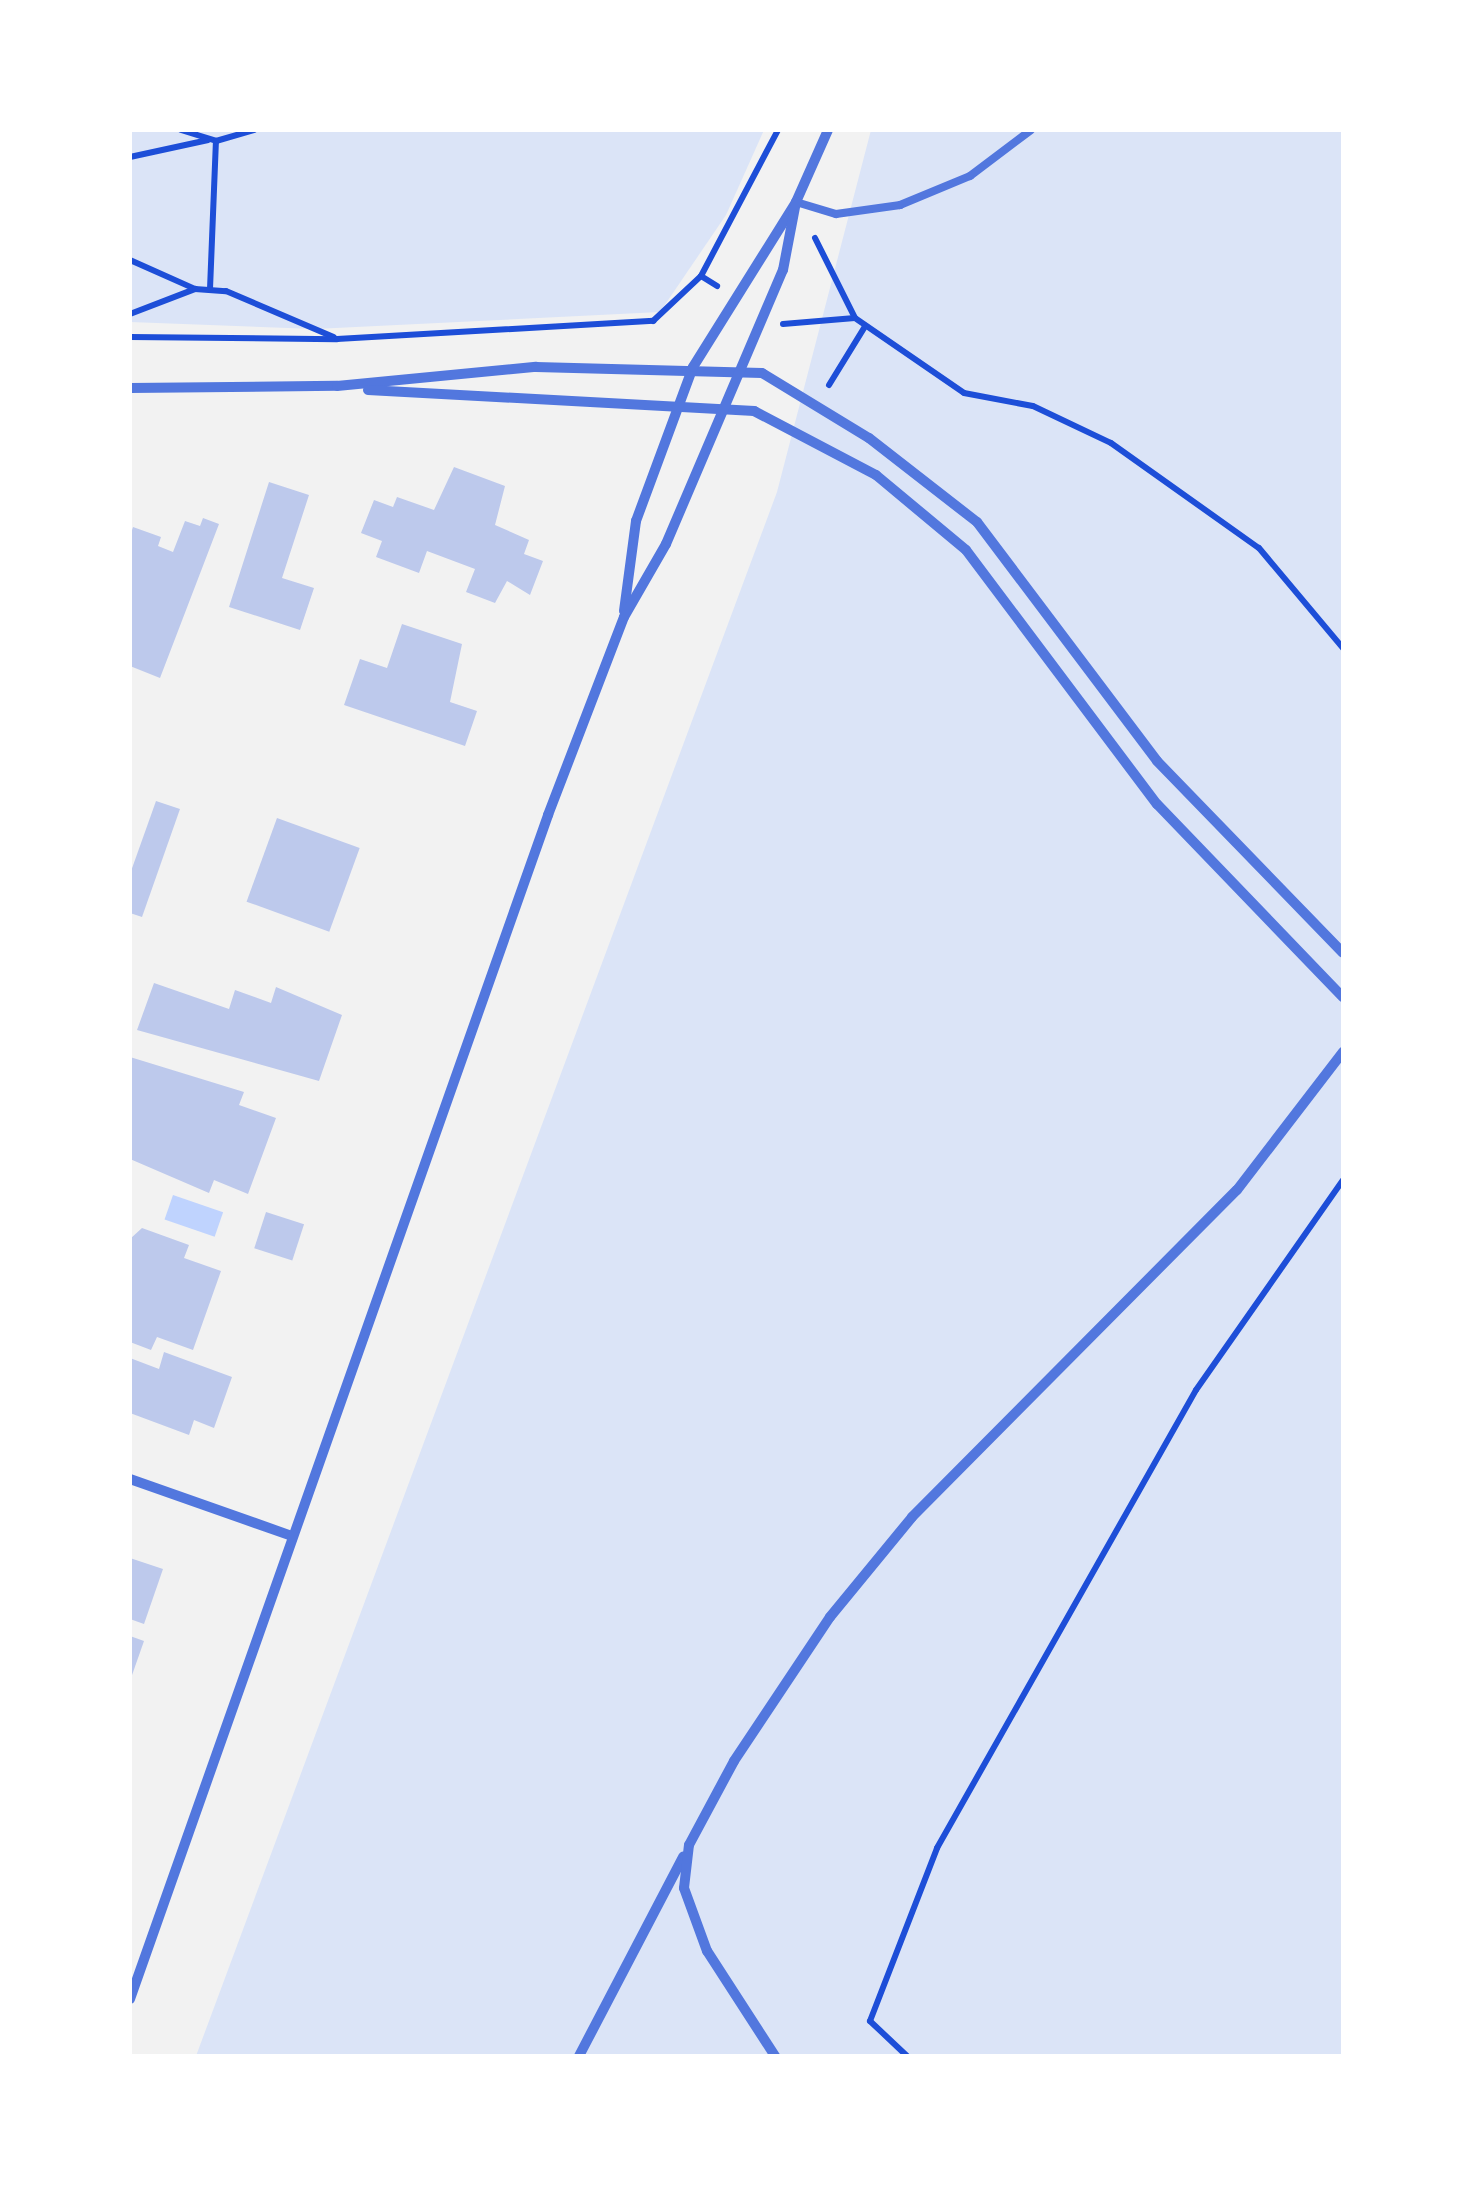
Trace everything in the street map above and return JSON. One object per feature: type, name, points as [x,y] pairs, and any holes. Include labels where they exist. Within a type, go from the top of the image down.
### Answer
[{"type":"street","points":[[130,1999],[292,1536],[624,616],[666,544],[736,367],[783,270],[797,203],[828,130]]},
{"type":"street","points":[[624,616],[636,521],[692,367],[731,295],[797,203]]},
{"type":"street","points":[[337,386],[536,368],[736,367],[869,438],[977,522],[1158,762],[1343,953]]},
{"type":"street","points":[[130,388],[337,386],[761,413],[810,436],[898,490],[966,550],[1157,804],[1343,997]]},
{"type":"street","points":[[579,2056],[770,1701],[888,1546],[1237,1190],[1343,1052]]},
{"type":"street","points":[[130,1479],[292,1536]]},
{"type":"street","points":[[690,1844],[684,1888],[694,1920],[775,2056]]},
{"type":"lane","points":[[797,203],[836,214],[900,206],[970,176],[1030,130]]},
{"type":"path","points":[[180,130],[212,140]]},
{"type":"path","points":[[130,157],[254,130]]},
{"type":"path","points":[[130,337],[337,338],[634,327],[666,313],[701,276],[778,130]]},
{"type":"path","points":[[210,290],[212,140]]},
{"type":"path","points":[[797,203],[854,318],[964,393],[1060,416],[1179,485],[1259,548],[1343,648]]},
{"type":"path","points":[[130,260],[196,290]]},
{"type":"path","points":[[701,276],[731,295]]},
{"type":"path","points":[[130,314],[196,290],[210,290],[337,338]]},
{"type":"path","points":[[761,314],[778,325],[854,318]]},
{"type":"path","points":[[908,2056],[870,2021],[937,1848],[1196,1390],[1343,1180]]},
{"type":"shaded area","points":[[130,130],[764,130],[726,215],[660,312],[315,329],[130,322]]},
{"type":"shaded area","points":[[871,130],[1343,130],[1343,2056],[196,2056],[777,492]]},
{"type":"water","points":[[173,1195],[223,1212],[215,1237],[165,1220]]},
{"type":"building","points":[[454,467],[505,486],[495,525],[529,540],[524,554],[543,561],[530,595],[507,581],[495,603],[466,592],[475,569],[427,551],[419,573],[376,557],[382,541],[361,533],[374,500],[393,507],[397,497],[434,510]]},
{"type":"building","points":[[269,482],[309,495],[282,578],[314,588],[300,630],[229,607]]},
{"type":"building","points":[[203,518],[219,524],[160,678],[130,666],[130,536],[133,527],[161,537],[158,546],[173,552],[185,521],[200,526]]},
{"type":"building","points":[[402,624],[462,644],[450,702],[477,711],[465,746],[344,705],[360,659],[387,668]]},
{"type":"building","points":[[156,801],[180,809],[142,917],[130,913],[130,874]]},
{"type":"building","points":[[277,818],[360,848],[329,932],[247,902]]},
{"type":"building","points":[[154,983],[229,1009],[235,990],[271,1003],[276,987],[342,1015],[319,1081],[137,1030]]},
{"type":"building","points":[[130,1057],[244,1092],[239,1105],[276,1118],[248,1194],[214,1180],[209,1193],[130,1159]]},
{"type":"building","points":[[266,1212],[304,1224],[292,1261],[254,1248]]},
{"type":"building","points":[[142,1228],[189,1245],[184,1258],[221,1271],[193,1350],[157,1337],[151,1350],[130,1342],[130,1239]]},
{"type":"building","points":[[164,1352],[232,1377],[214,1428],[194,1420],[189,1435],[130,1413],[130,1358],[159,1369]]},
{"type":"building","points":[[130,1558],[163,1569],[144,1624],[130,1619]]},
{"type":"building","points":[[130,1636],[144,1641],[131,1678],[130,1678]]}]
